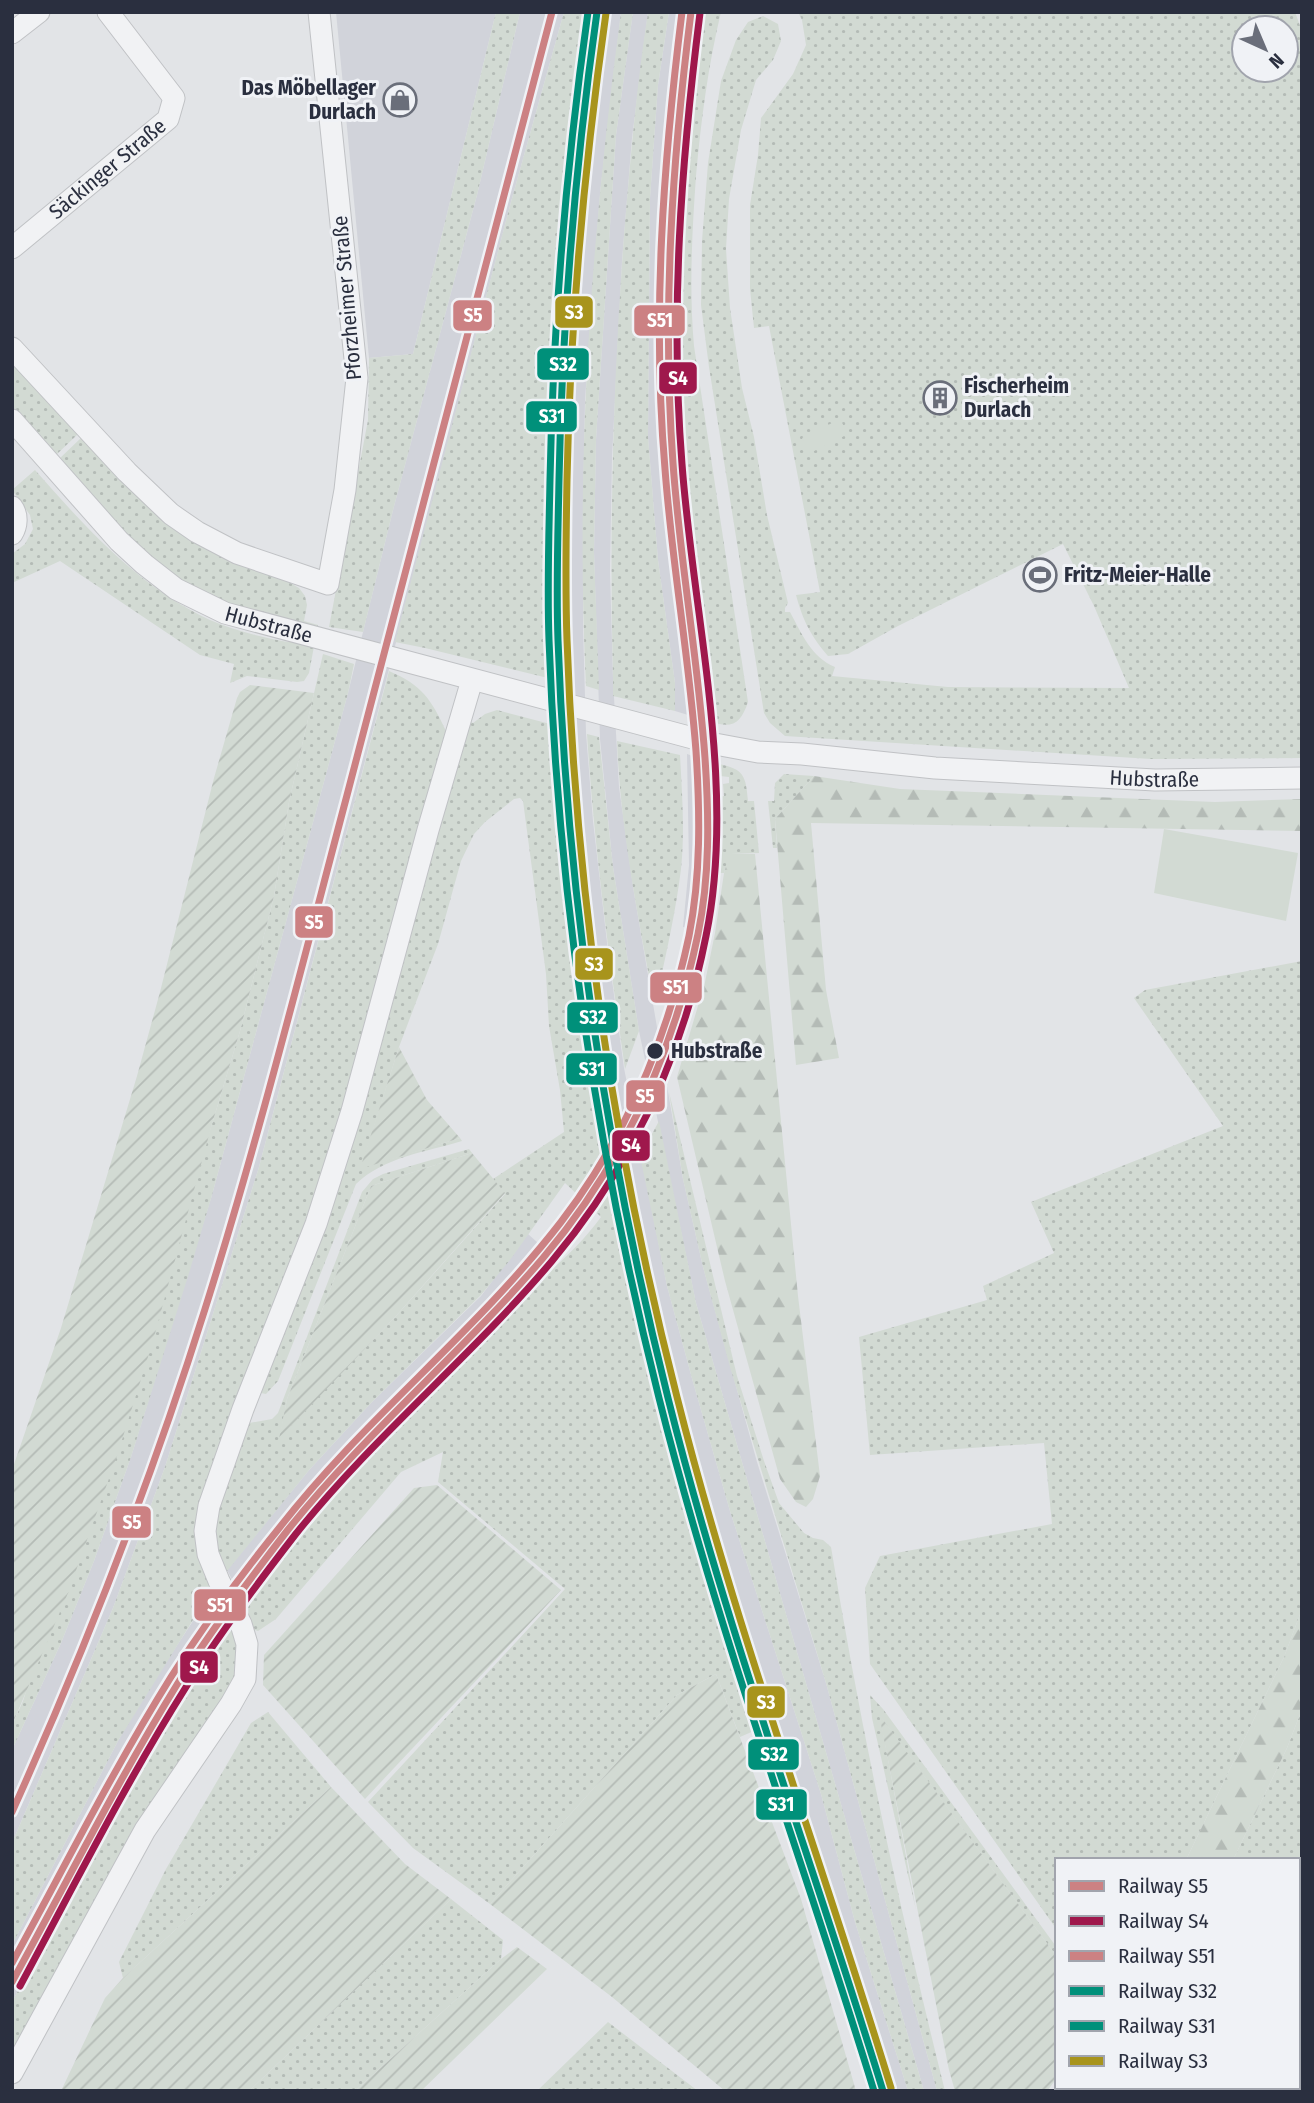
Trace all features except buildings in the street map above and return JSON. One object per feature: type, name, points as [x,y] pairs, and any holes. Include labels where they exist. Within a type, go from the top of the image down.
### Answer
[{"type":"street","points":[[12,33],[39,12]]},
{"type":"street","name":"Säckinger Straße","points":[[12,248],[168,119],[174,98],[108,12]]},
{"type":"street","name":"Pforzheimer Straße","points":[[12,348],[127,472],[171,514],[237,554],[328,584],[345,490],[357,378],[319,12]]},
{"type":"street","name":"Hubstraße","points":[[12,420],[119,541],[176,589],[225,613],[715,744],[758,752],[935,768],[1155,780],[1302,778]]},
{"type":"street","points":[[12,507],[15,511],[16,527],[12,534]]},
{"type":"street","points":[[12,2073],[145,1830],[231,1704],[245,1679],[247,1644],[241,1624],[208,1554],[205,1531],[209,1506],[243,1409],[316,1224],[352,1111],[428,830],[472,680]]},
{"type":"shaded area","points":[[336,12],[496,12],[413,354],[369,358]]},
{"type":"shaded area","points":[[520,12],[564,12],[511,202],[259,1167],[165,1467],[113,1608],[12,1843],[12,1750],[61,1643],[94,1561],[131,1457],[212,1195],[348,693],[393,510],[477,195]]},
{"type":"shaded area","points":[[585,12],[621,12],[600,194],[585,400],[583,625],[586,733],[593,821],[624,1068],[667,1286],[693,1382],[730,1511],[821,1794],[855,1922],[908,2091],[872,2091],[824,1933],[787,1831],[700,1556],[633,1309],[597,1126],[580,1022],[556,796],[547,527],[547,430],[557,247],[569,122]]},
{"type":"shaded area","points":[[633,12],[648,12],[632,138],[622,261],[612,458],[610,571],[619,787],[634,893],[683,1179],[703,1267],[757,1462],[826,1683],[937,2091],[924,2091],[696,1303],[639,1031],[613,867],[600,739],[594,552],[596,439],[616,135]]},
{"type":"shaded area","points":[[669,12],[700,12],[683,156],[676,279],[681,457],[711,722],[675,711],[675,683],[658,560],[648,437],[650,198],[658,85]]},
{"type":"shaded area","points":[[687,754],[711,762],[714,819],[704,931],[683,927],[689,865]]},
{"type":"shaded area","points":[[528,1234],[556,1259],[412,1406],[274,1562],[245,1604],[227,1570],[310,1469],[371,1403],[481,1296]]},
{"type":"shaded area","points":[[210,1595],[224,1628],[167,1716],[12,2002],[12,1945],[118,1741]]},
{"type":"green space","points":[[496,12],[520,12],[477,195],[363,632],[329,627],[368,420],[369,358],[413,354]]},
{"type":"green space","points":[[564,12],[585,12],[564,176],[550,340],[546,509],[552,679],[395,642]]},
{"type":"green space","points":[[621,12],[633,12],[616,135],[596,439],[594,552],[599,690],[586,686],[583,602],[584,433],[601,180]]},
{"type":"green space","points":[[648,12],[669,12],[658,85],[650,198],[648,437],[658,560],[675,683],[675,711],[613,696],[612,508],[618,337],[632,144]]},
{"type":"green space","points":[[700,12],[721,12],[712,53],[696,176],[692,325],[748,702],[739,719],[725,725],[711,722],[687,524],[678,402],[679,235],[687,123]]},
{"type":"green space","points":[[798,12],[1295,12],[1296,14],[1230,14],[1230,84],[1300,84],[1300,26],[1302,758],[1151,759],[785,736],[770,723],[764,713],[701,305],[702,241],[708,163],[721,81],[736,40],[748,22],[763,16],[778,24],[781,41],[773,60],[756,80],[741,130],[729,199],[726,249],[730,308],[742,388],[754,437],[767,515],[788,603],[785,612],[790,612],[813,651],[835,667],[832,676],[948,687],[1129,688],[1094,606],[1063,544],[898,626],[848,654],[828,656],[808,628],[796,595],[820,592],[769,326],[754,328],[750,289],[750,205],[761,118],[793,74],[806,45]]},
{"type":"green space","points":[[12,362],[78,434],[55,456],[12,406]]},
{"type":"green space","points":[[840,419],[848,434],[810,453],[802,438]]},
{"type":"green space","points":[[82,437],[165,522],[232,563],[287,581],[299,588],[307,605],[304,621],[318,625],[309,673],[304,681],[247,676],[230,683],[234,664],[200,655],[60,561],[12,583],[12,554],[25,544],[33,529],[30,515],[12,490],[35,470],[94,534],[160,591],[219,624],[288,642],[293,621],[228,604],[195,589],[132,540],[58,460]]},
{"type":"green space","points":[[323,654],[354,664],[212,1195],[131,1457],[94,1561],[61,1643],[12,1750],[12,1725],[23,1701],[240,1031],[274,896],[289,802]]},
{"type":"green space","points":[[389,671],[410,682],[424,694],[446,731],[329,1167],[219,1458],[212,1588],[118,1741],[12,1945],[12,1843],[113,1608],[165,1467],[259,1167]]},
{"type":"green space","points":[[250,685],[314,693],[289,802],[274,896],[240,1031],[153,1341],[116,1459],[68,1593],[12,1725],[12,1470],[61,1328],[137,1076],[237,698],[240,692]]},
{"type":"green space","points":[[497,710],[554,725],[569,936],[583,1040],[621,1247],[671,1452],[756,1730],[740,1737],[716,1674],[677,1695],[490,1904],[413,1848],[368,1802],[565,1589],[438,1482],[443,1452],[401,1472],[276,1619],[258,1631],[251,1629],[245,1604],[302,1529],[364,1457],[496,1321],[590,1232],[601,1217],[565,1183],[510,1260],[481,1295],[371,1403],[310,1469],[223,1576],[213,1523],[249,1423],[272,1419],[278,1413],[362,1192],[373,1179],[469,1149],[472,1153],[371,1186],[287,1399],[280,1437],[396,1316],[505,1194],[493,1179],[564,1132],[549,1026],[546,974],[523,801],[520,798],[514,799],[485,822],[474,834],[461,861],[438,944],[399,1047],[361,1168],[460,1138],[462,1141],[392,1161],[356,1184],[278,1381],[266,1394],[261,1393],[468,721],[473,723],[485,714]]},
{"type":"green space","points":[[587,734],[599,737],[613,867],[639,1031],[625,1069],[598,860]]},
{"type":"green space","points":[[617,741],[680,755],[683,826],[681,869],[658,991],[651,987],[634,895],[621,803]]},
{"type":"green space","points":[[719,764],[739,771],[745,780],[748,801],[754,801],[759,853],[731,854],[724,873],[719,873],[719,797],[724,796],[723,784],[729,783],[729,777],[720,776]]},
{"type":"green space","points":[[784,774],[814,776],[775,819],[777,848],[773,848],[768,801],[774,801],[775,783]]},
{"type":"green space","points":[[814,776],[900,789],[1215,802],[1302,799],[1302,831],[811,823],[826,990],[839,1058],[796,1065],[775,819]]},
{"type":"green space","points":[[1164,829],[1298,853],[1286,921],[1154,893]]},
{"type":"green space","points":[[730,854],[755,854],[798,1296],[820,1476],[813,1499],[806,1507],[796,1502],[780,1479],[725,1281],[677,1077],[705,982],[724,873]]},
{"type":"green space","points":[[1302,961],[1302,1609],[1284,1657],[1187,1858],[1055,1858],[1055,1927],[870,1664],[865,1588],[880,1556],[1052,1524],[1044,1443],[870,1455],[859,1337],[987,1300],[983,1286],[1054,1253],[1031,1202],[1223,1126],[1134,998],[1145,990]]},
{"type":"green space","points":[[399,1047],[427,1100],[460,1138],[360,1169]]},
{"type":"green space","points":[[669,1092],[737,1376],[764,1461],[779,1503],[804,1533],[823,1540],[831,1547],[882,1820],[945,2091],[937,2091],[826,1683],[730,1367],[683,1179]]},
{"type":"green space","points":[[659,1121],[696,1303],[924,2091],[908,2091],[855,1922],[821,1794],[730,1511],[693,1382],[667,1286],[640,1156]]},
{"type":"green space","points":[[472,1153],[505,1193],[396,1316],[279,1439],[287,1399],[371,1186]]},
{"type":"green space","points":[[437,1485],[561,1590],[365,1799],[263,1685],[264,1655],[414,1488]]},
{"type":"green space","points":[[1302,1609],[1302,1709],[1287,1748],[1234,1858],[1187,1858],[1284,1657]]},
{"type":"green space","points":[[232,1625],[241,1648],[239,1674],[12,2059],[12,2002],[167,1716],[202,1660],[205,1661]]},
{"type":"green space","points":[[716,1674],[801,1899],[856,2091],[725,2091],[612,1997],[490,1904],[677,1695]]},
{"type":"green space","points":[[870,1695],[883,1709],[1055,1945],[1055,1954],[880,1716],[916,1910],[872,1718]]},
{"type":"green space","points":[[1302,1709],[1300,1880],[1300,1858],[1234,1858],[1287,1748]]},
{"type":"green space","points":[[268,1712],[331,1787],[123,1978],[119,1962],[166,1869],[251,1723]]},
{"type":"green space","points":[[879,1714],[1055,1954],[1055,2081],[1047,2091],[955,2091]]},
{"type":"green space","points":[[331,1787],[405,1864],[451,1899],[249,2091],[61,2091],[105,1998],[123,1978]]},
{"type":"green space","points":[[451,1899],[503,1940],[501,1959],[355,2091],[249,2091]]},
{"type":"green space","points":[[517,1947],[547,1969],[421,2091],[355,2091],[501,1959]]},
{"type":"green space","points":[[608,2022],[698,2091],[537,2091]]},
{"type":"rail line","name":"S5","points":[[12,1812],[66,1688],[140,1500],[224,1246],[296,991],[552,12]]},
{"type":"rail line","name":"S31","points":[[588,12],[573,128],[558,304],[548,580],[549,640],[561,831],[584,1022],[617,1211],[637,1305],[682,1486],[734,1660],[874,2091]]},
{"type":"rail line","name":"S32","points":[[597,12],[582,128],[567,304],[557,580],[558,640],[570,831],[593,1022],[626,1211],[646,1305],[691,1486],[743,1660],[883,2091]]},
{"type":"rail line","name":"S51","points":[[12,1963],[129,1748],[196,1638],[251,1563],[313,1487],[493,1301],[561,1222],[584,1190],[624,1122],[656,1050],[669,1013],[693,913],[698,844],[696,751],[668,505],[661,412],[662,240],[682,12]]},
{"type":"rail line","name":"S5","points":[[12,1982],[134,1757],[204,1644],[287,1531],[317,1495],[512,1293],[572,1222],[621,1146],[659,1064],[674,1022],[698,934],[708,846],[705,758],[673,463],[668,350],[674,181],[691,12]]},
{"type":"rail line","name":"S3","points":[[606,13],[591,129],[575,304],[566,560],[567,640],[579,830],[602,1021],[634,1211],[700,1484],[752,1658],[891,2088]]},
{"type":"rail line","name":"S4","points":[[20,1986],[142,1761],[212,1648],[295,1535],[325,1499],[489,1331],[552,1261],[580,1225],[606,1188],[650,1109],[683,1025],[706,936],[714,879],[717,821],[710,701],[682,464],[677,351],[679,238],[687,126],[700,13]]},
{"type":"place","name":"Das Möbellager Durlach","points":[[400,100]]},
{"type":"place","name":"Fischerheim Durlach","points":[[940,398]]},
{"type":"place","name":"Fritz-Meier-Halle","points":[[1040,575]]},
{"type":"place","name":"Hubstraße","points":[[655,1051]]}]
